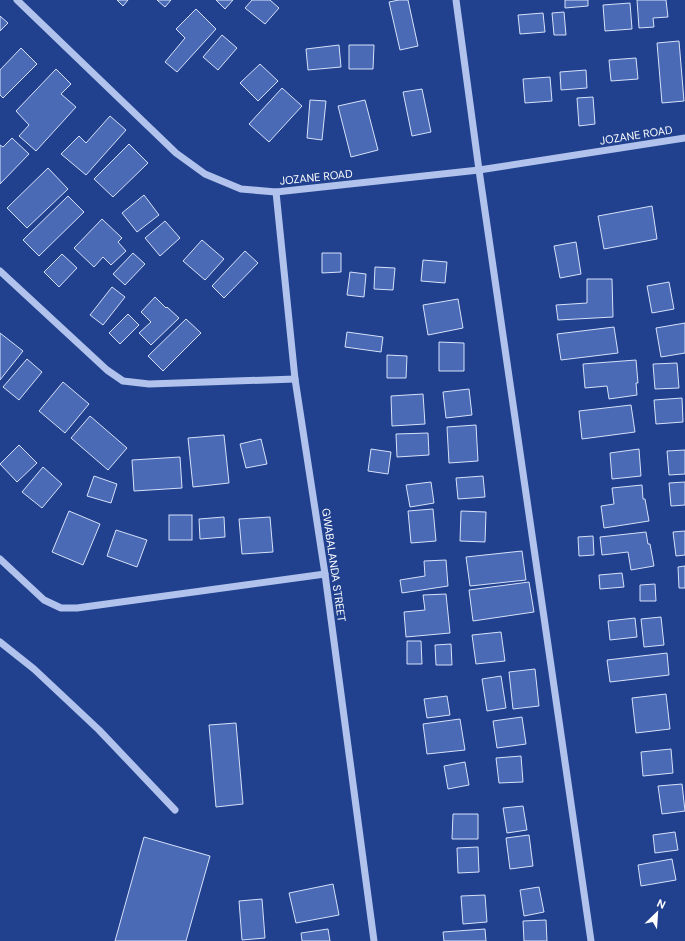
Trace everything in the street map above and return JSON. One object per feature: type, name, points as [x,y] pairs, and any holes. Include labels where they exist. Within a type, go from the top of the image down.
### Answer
[{"type":"street","name":"JOZANE ROAD","points":[[17,0],[176,153],[205,174],[241,189],[276,192],[479,170],[685,138]]},
{"type":"street","points":[[456,0],[479,170],[591,941]]},
{"type":"street","name":"GWABALANDA STREET","points":[[276,192],[295,379],[325,574],[374,941]]},
{"type":"street","points":[[0,271],[107,370],[123,381],[149,384],[295,379]]},
{"type":"street","points":[[0,559],[44,600],[61,608],[85,607],[325,574]]},
{"type":"street","points":[[0,642],[34,669],[100,730],[175,810]]},
{"type":"building","points":[[117,0],[128,0],[123,6]]},
{"type":"building","points":[[157,0],[171,0],[165,7]]},
{"type":"building","points":[[216,0],[233,0],[225,9]]},
{"type":"building","points":[[252,0],[270,0],[279,8],[265,24],[245,8]]},
{"type":"building","points":[[408,0],[418,46],[400,50],[389,2]]},
{"type":"building","points":[[565,0],[588,0],[588,6],[565,8]]},
{"type":"building","points":[[637,0],[666,0],[668,17],[653,18],[654,27],[639,28]]},
{"type":"building","points":[[630,3],[632,29],[605,31],[603,5]]},
{"type":"building","points":[[196,9],[216,29],[177,72],[165,62],[185,38],[176,29]]},
{"type":"building","points":[[564,12],[566,35],[554,35],[552,13]]},
{"type":"building","points":[[543,13],[545,32],[520,34],[518,15]]},
{"type":"building","points":[[0,16],[8,23],[0,31]]},
{"type":"building","points":[[222,35],[237,48],[218,70],[203,57]]},
{"type":"building","points":[[679,41],[684,101],[662,103],[657,43]]},
{"type":"building","points":[[339,45],[341,67],[308,70],[306,49]]},
{"type":"building","points":[[349,45],[374,45],[373,69],[349,69]]},
{"type":"building","points":[[21,48],[37,64],[3,98],[0,95],[0,70]]},
{"type":"building","points":[[636,58],[638,79],[611,81],[609,60]]},
{"type":"building","points":[[260,64],[278,81],[258,101],[240,83]]},
{"type":"building","points":[[56,69],[71,84],[61,94],[76,107],[36,151],[19,136],[29,125],[16,111]]},
{"type":"building","points":[[586,70],[587,88],[561,90],[560,72]]},
{"type":"building","points":[[550,77],[552,101],[525,103],[523,79]]},
{"type":"building","points":[[282,88],[302,106],[269,142],[249,124]]},
{"type":"building","points":[[422,89],[431,132],[412,136],[403,92]]},
{"type":"building","points":[[593,97],[595,124],[579,126],[577,98]]},
{"type":"building","points":[[310,100],[326,101],[322,140],[307,138]]},
{"type":"building","points":[[365,100],[378,150],[351,157],[338,106]]},
{"type":"building","points":[[110,116],[126,130],[86,175],[61,154],[79,136],[86,143]]},
{"type":"building","points":[[12,138],[29,154],[0,184],[0,145],[3,147]]},
{"type":"building","points":[[129,144],[148,163],[113,197],[94,179]]},
{"type":"building","points":[[48,168],[68,189],[27,228],[7,208]]},
{"type":"building","points":[[144,195],[159,215],[137,232],[122,213]]},
{"type":"building","points":[[68,196],[84,212],[39,256],[23,240]]},
{"type":"building","points":[[652,206],[657,239],[604,249],[598,216]]},
{"type":"building","points":[[102,219],[122,238],[118,242],[126,251],[111,265],[103,257],[94,267],[74,248]]},
{"type":"building","points":[[165,221],[180,238],[160,256],[145,238]]},
{"type":"building","points":[[202,240],[224,259],[205,280],[183,261]]},
{"type":"building","points":[[576,242],[581,274],[560,278],[554,246]]},
{"type":"building","points":[[245,251],[258,263],[224,298],[212,286]]},
{"type":"building","points":[[133,253],[145,264],[125,285],[113,274]]},
{"type":"building","points":[[322,253],[341,253],[341,272],[322,273]]},
{"type":"building","points":[[62,254],[77,268],[59,287],[44,272]]},
{"type":"building","points":[[423,260],[447,262],[445,283],[421,281]]},
{"type":"building","points":[[375,267],[395,268],[393,290],[374,289]]},
{"type":"building","points":[[350,272],[366,274],[364,297],[347,295]]},
{"type":"building","points":[[587,279],[612,279],[613,317],[558,320],[556,305],[587,303]]},
{"type":"building","points":[[669,282],[674,309],[652,313],[647,286]]},
{"type":"building","points":[[112,287],[125,297],[103,325],[90,315]]},
{"type":"building","points":[[155,297],[179,318],[151,345],[139,333],[151,322],[141,312]]},
{"type":"building","points":[[458,299],[463,328],[428,335],[423,305]]},
{"type":"building","points":[[128,314],[139,325],[120,344],[109,333]]},
{"type":"building","points":[[186,319],[201,333],[163,371],[148,356]]},
{"type":"building","points":[[685,323],[685,353],[661,357],[656,328]]},
{"type":"building","points":[[614,327],[618,353],[561,360],[557,334]]},
{"type":"building","points":[[347,332],[383,337],[381,352],[345,347]]},
{"type":"building","points":[[0,333],[23,351],[0,380]]},
{"type":"building","points":[[439,342],[464,343],[464,371],[439,371]]},
{"type":"building","points":[[387,355],[407,356],[406,378],[387,378]]},
{"type":"building","points":[[27,359],[42,372],[19,400],[3,387]]},
{"type":"building","points":[[636,360],[638,383],[636,383],[637,395],[609,399],[607,386],[585,388],[583,364]]},
{"type":"building","points":[[677,363],[679,388],[655,389],[653,364]]},
{"type":"building","points":[[63,382],[89,404],[65,433],[39,411]]},
{"type":"building","points":[[469,389],[472,415],[446,418],[443,392]]},
{"type":"building","points":[[423,394],[425,424],[392,426],[391,396]]},
{"type":"building","points":[[682,398],[683,422],[656,424],[654,400]]},
{"type":"building","points":[[631,405],[635,432],[582,439],[579,411]]},
{"type":"building","points":[[90,416],[127,448],[108,470],[71,438]]},
{"type":"building","points":[[476,425],[478,461],[449,463],[447,427]]},
{"type":"building","points":[[428,433],[429,455],[397,457],[396,434]]},
{"type":"building","points":[[224,435],[229,483],[193,487],[188,438]]},
{"type":"building","points":[[261,439],[267,464],[246,468],[240,444]]},
{"type":"building","points":[[19,445],[37,463],[17,482],[0,464]]},
{"type":"building","points":[[371,449],[391,452],[388,474],[368,471]]},
{"type":"building","points":[[639,449],[641,476],[612,479],[610,453]]},
{"type":"building","points":[[685,450],[685,474],[669,475],[667,451]]},
{"type":"building","points":[[180,457],[182,488],[134,491],[132,460]]},
{"type":"building","points":[[43,467],[62,484],[42,508],[22,492]]},
{"type":"building","points":[[94,476],[117,484],[111,503],[87,496]]},
{"type":"building","points":[[483,476],[485,497],[458,499],[456,478]]},
{"type":"building","points":[[431,482],[434,503],[410,507],[406,485]]},
{"type":"building","points":[[685,482],[685,505],[671,506],[669,483]]},
{"type":"building","points":[[642,485],[643,499],[645,499],[649,521],[604,528],[601,506],[614,504],[612,488]]},
{"type":"building","points":[[433,509],[436,541],[411,543],[408,511]]},
{"type":"building","points":[[69,511],[100,524],[83,565],[52,552]]},
{"type":"building","points":[[461,511],[486,512],[485,542],[460,541]]},
{"type":"building","points":[[169,515],[192,515],[192,540],[169,540]]},
{"type":"building","points":[[224,517],[225,537],[200,539],[199,519]]},
{"type":"building","points":[[270,517],[273,552],[242,554],[239,519]]},
{"type":"building","points":[[116,530],[147,540],[137,567],[107,556]]},
{"type":"building","points":[[685,531],[685,555],[676,556],[673,532]]},
{"type":"building","points":[[646,532],[654,566],[631,570],[628,552],[602,555],[600,537]]},
{"type":"building","points":[[593,536],[594,555],[579,556],[578,537]]},
{"type":"building","points":[[522,551],[526,580],[470,586],[466,557]]},
{"type":"building","points":[[446,560],[448,586],[402,593],[400,580],[425,576],[424,561]]},
{"type":"building","points":[[685,566],[685,588],[679,588],[678,567]]},
{"type":"building","points":[[622,573],[624,587],[600,589],[599,575]]},
{"type":"building","points":[[529,582],[534,612],[473,621],[469,590]]},
{"type":"building","points":[[655,584],[656,601],[640,601],[640,585]]},
{"type":"building","points":[[446,594],[450,633],[406,637],[404,612],[425,610],[423,595]]},
{"type":"building","points":[[661,617],[664,645],[644,647],[641,619]]},
{"type":"building","points":[[635,618],[637,637],[610,640],[608,621]]},
{"type":"building","points":[[501,632],[505,661],[476,664],[472,635]]},
{"type":"building","points":[[407,641],[421,641],[422,664],[407,664]]},
{"type":"building","points":[[451,644],[452,665],[436,665],[435,645]]},
{"type":"building","points":[[667,653],[669,675],[610,682],[607,660]]},
{"type":"building","points":[[535,669],[539,706],[513,709],[509,672]]},
{"type":"building","points":[[501,676],[506,708],[487,711],[482,679]]},
{"type":"building","points":[[666,694],[670,729],[636,733],[632,698]]},
{"type":"building","points":[[447,696],[450,715],[427,718],[424,699]]},
{"type":"building","points":[[522,717],[526,744],[497,748],[493,721]]},
{"type":"building","points":[[460,719],[465,750],[427,754],[423,724]]},
{"type":"building","points":[[236,723],[243,804],[216,807],[209,725]]},
{"type":"building","points":[[671,749],[673,773],[643,776],[641,752]]},
{"type":"building","points":[[521,756],[523,782],[499,783],[496,758]]},
{"type":"building","points":[[465,762],[469,785],[448,789],[444,766]]},
{"type":"building","points":[[682,784],[685,811],[662,814],[658,786]]},
{"type":"building","points":[[523,806],[527,830],[507,833],[503,808]]},
{"type":"building","points":[[453,814],[478,814],[478,839],[452,839]]},
{"type":"building","points":[[675,832],[678,850],[655,853],[653,835]]},
{"type":"building","points":[[529,835],[533,866],[510,869],[506,838]]},
{"type":"building","points":[[144,837],[210,856],[186,941],[115,941]]},
{"type":"building","points":[[478,847],[479,872],[458,873],[457,848]]},
{"type":"building","points":[[672,859],[676,880],[641,886],[638,865]]},
{"type":"building","points":[[333,884],[339,915],[296,923],[289,893]]},
{"type":"building","points":[[539,887],[544,912],[524,916],[520,890]]},
{"type":"building","points":[[485,895],[487,922],[463,924],[461,896]]},
{"type":"building","points":[[262,899],[265,938],[242,940],[239,901]]},
{"type":"building","points":[[546,920],[547,941],[524,941],[523,921]]},
{"type":"building","points":[[328,929],[330,941],[302,941],[301,933]]},
{"type":"building","points":[[485,929],[486,941],[444,941],[443,932]]}]
